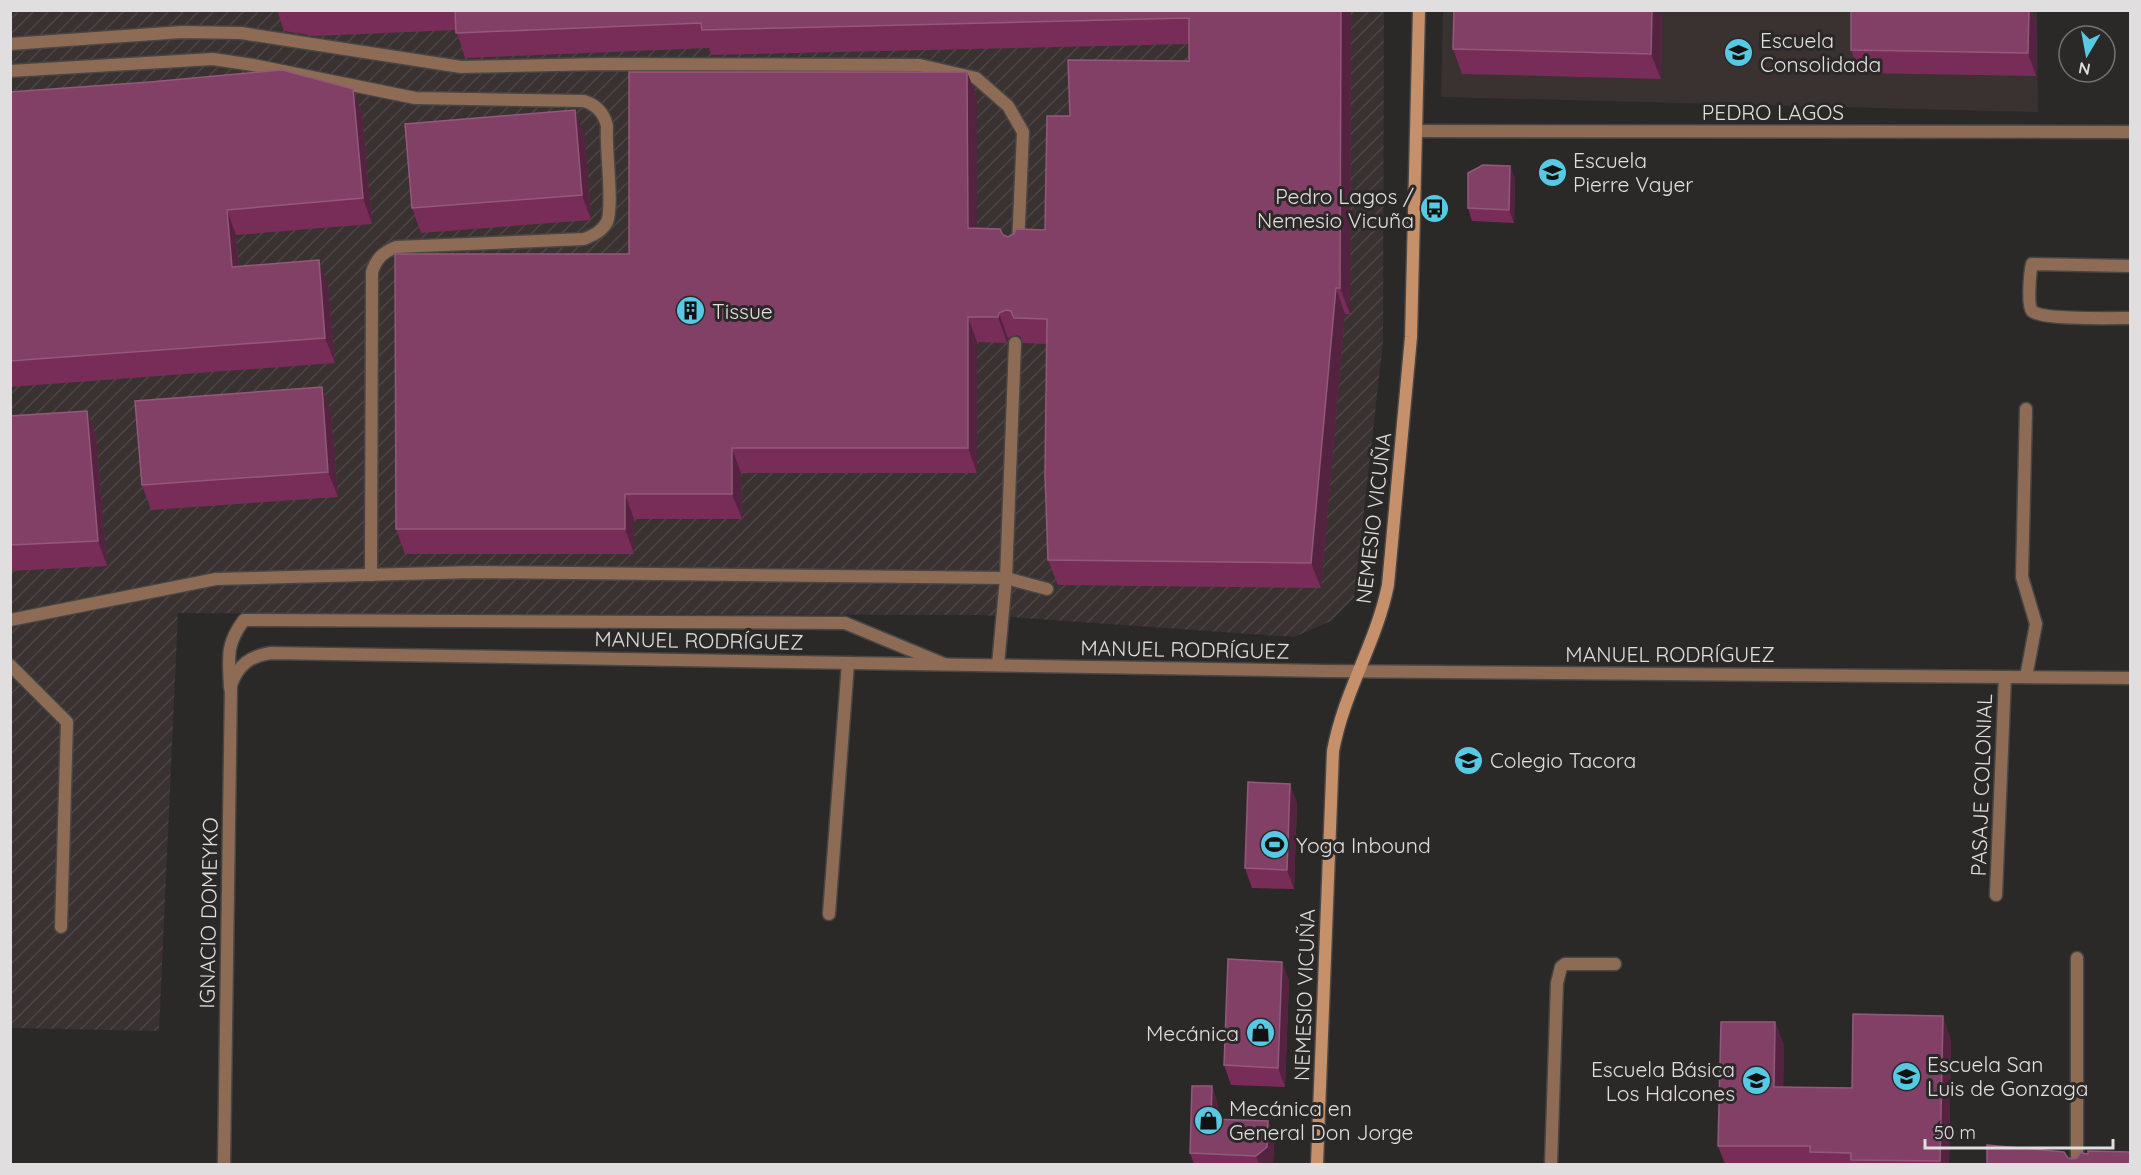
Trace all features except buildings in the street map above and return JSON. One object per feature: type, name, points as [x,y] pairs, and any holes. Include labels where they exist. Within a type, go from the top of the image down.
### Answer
[{"type":"street","name":"NEMESIO VICUÑA","points":[[1317,1164],[1333,751],[1341,716],[1380,619],[1388,585],[1411,337],[1419,10]]},
{"type":"street","points":[[10,44],[182,32],[241,33],[410,57],[461,67],[602,64],[920,65],[976,78],[1008,106],[1023,132],[1017,254]]},
{"type":"street","points":[[10,71],[213,59],[415,98],[584,101],[591,103],[602,112],[607,126],[609,213],[602,229],[594,235],[585,238],[396,247],[381,254],[375,262],[372,272],[371,575]]},
{"type":"street","name":"PEDRO LAGOS","points":[[1416,131],[2130,132]]},
{"type":"street","points":[[2130,266],[2032,264],[2030,272],[2030,308],[2034,312],[2048,317],[2130,318]]},
{"type":"street","points":[[998,665],[1006,578],[1015,343]]},
{"type":"street","points":[[2026,409],[2022,577],[2036,624],[2026,677]]},
{"type":"street","points":[[10,620],[216,579],[475,572],[1006,578],[1047,589]]},
{"type":"street","points":[[230,696],[229,648],[234,633],[244,620],[845,623],[945,664]]},
{"type":"street","name":"MANUEL RODRÍGUEZ","points":[[241,665],[260,654],[271,653],[1358,671],[2130,678]]},
{"type":"street","points":[[830,914],[848,663]]},
{"type":"street","points":[[10,665],[67,722],[62,927]]},
{"type":"street","name":"IGNACIO DOMEYKO","points":[[224,1164],[230,696],[231,685],[241,665]]},
{"type":"street","name":"PASAJE COLONIAL","points":[[1996,894],[2005,677]]},
{"type":"street","points":[[2077,958],[2077,1164]]},
{"type":"street","points":[[1551,1164],[1557,983],[1561,967],[1566,964],[1615,964]]},
{"type":"shaded area","points":[[11,11],[1384,11],[1383,342],[1354,598],[1331,621],[1294,637],[982,615],[178,613],[159,1031],[11,1028]]},
{"type":"shaded area","name":"Escuela Consolidada","points":[[1443,11],[2037,11],[2038,112],[1441,97]]},
{"type":"place","name":"Escuela Consolidada","points":[[1739,52]]},
{"type":"place","name":"Escuela Pierre Vayer","points":[[1552,172]]},
{"type":"place","name":"Pedro Lagos / Nemesio Vicuña","points":[[1435,208]]},
{"type":"place","name":"Tissue","points":[[691,311]]},
{"type":"place","name":"Colegio Tacora","points":[[1469,760]]},
{"type":"place","name":"Yoga Inbound","points":[[1275,845]]},
{"type":"place","name":"Mecánica","points":[[1260,1033]]},
{"type":"place","name":"Escuela San Luis de Gonzaga","points":[[1906,1076]]},
{"type":"place","name":"Escuela Básica Los Halcones","points":[[1756,1081]]},
{"type":"place","name":"Mecánica en General Don Jorge","points":[[1208,1120]]}]
